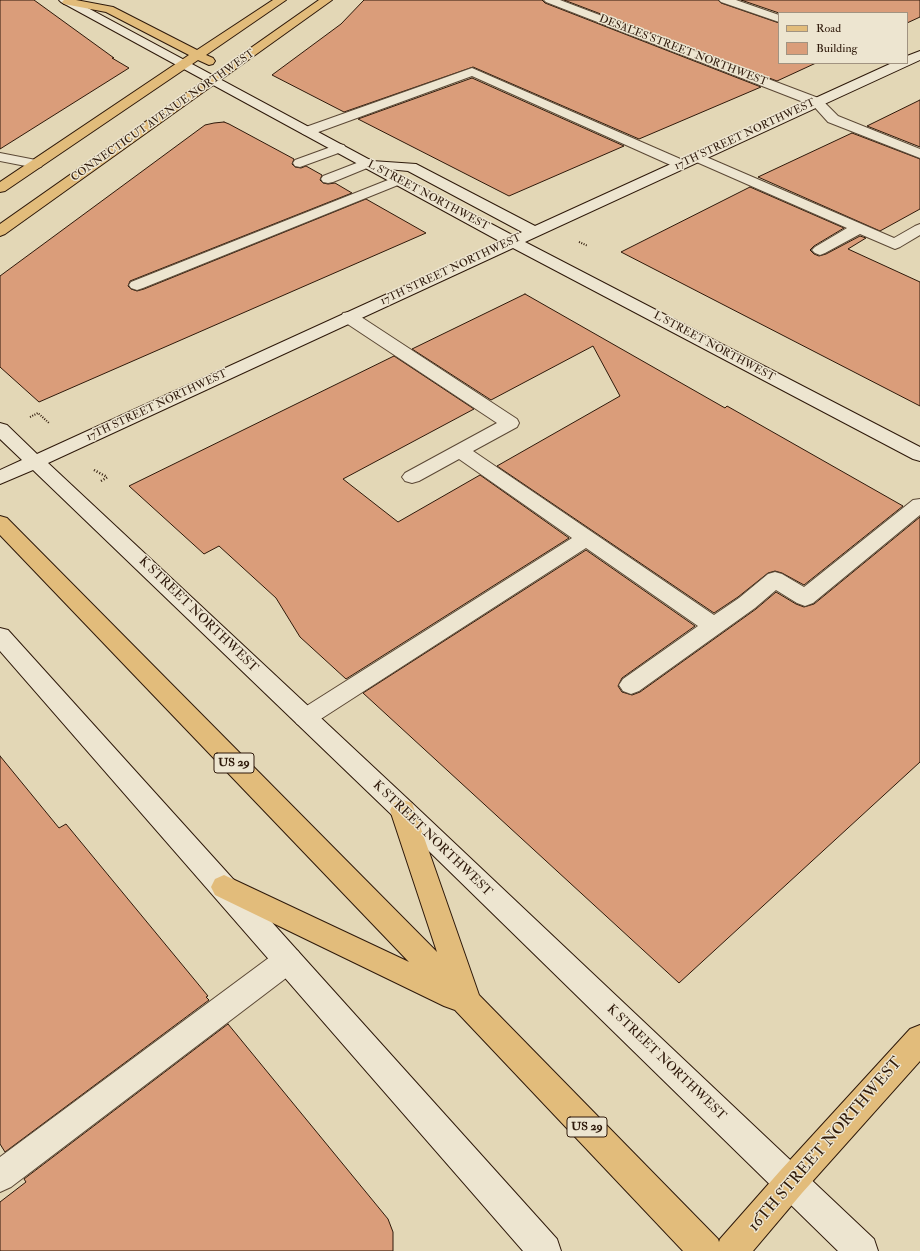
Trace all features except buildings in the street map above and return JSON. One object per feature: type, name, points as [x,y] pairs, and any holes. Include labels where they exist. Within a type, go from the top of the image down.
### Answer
[{"type":"main road","points":[[0,188],[280,0]]},
{"type":"main road","name":"CONNECTICUT AVENUE NORTHWEST","points":[[0,231],[228,71],[326,0]]},
{"type":"main road","name":"DESALES STREET NORTHWEST","points":[[550,0],[816,102]]},
{"type":"main road","points":[[725,0],[778,19]]},
{"type":"main road","points":[[69,1],[109,9],[228,71]]},
{"type":"main road","points":[[69,1],[324,140],[339,141]]},
{"type":"main road","points":[[908,61],[920,55]]},
{"type":"main road","name":"17TH STREET NORTHWEST","points":[[0,478],[900,64]]},
{"type":"main road","points":[[308,131],[472,72],[680,164]]},
{"type":"main road","points":[[816,102],[834,119],[920,154]]},
{"type":"main road","points":[[300,163],[339,141]]},
{"type":"main road","name":"L STREET NORTHWEST","points":[[339,141],[367,163],[398,180],[920,455]]},
{"type":"main road","points":[[0,157],[36,164]]},
{"type":"main road","points":[[697,157],[895,244],[920,229]]},
{"type":"main road","points":[[328,179],[367,163],[412,167],[534,232]]},
{"type":"main road","points":[[137,285],[398,180]]},
{"type":"main road","points":[[820,250],[859,228]]},
{"type":"main road","points":[[349,317],[510,423],[412,477]]},
{"type":"main road","name":"K STREET NORTHWEST","points":[[0,429],[403,810],[862,1251]]},
{"type":"main road","points":[[460,451],[714,626]]},
{"type":"main road","points":[[631,685],[747,603],[775,579],[805,598],[920,505]]},
{"type":"main road","name":"US 29","points":[[0,523],[468,1003],[706,1251]]},
{"type":"main road","points":[[305,718],[587,538]]},
{"type":"main road","points":[[0,636],[545,1251]]},
{"type":"main road","points":[[403,810],[468,1003]]},
{"type":"main road","points":[[224,887],[468,1003]]},
{"type":"main road","points":[[0,1176],[288,960]]},
{"type":"main road","name":"16TH STREET NORTHWEST","points":[[732,1251],[791,1182],[920,1038]]},
{"type":"path","points":[[577,241],[588,246]]},
{"type":"path","points":[[38,413],[50,425]]},
{"type":"path","points":[[94,470],[108,477]]}]
